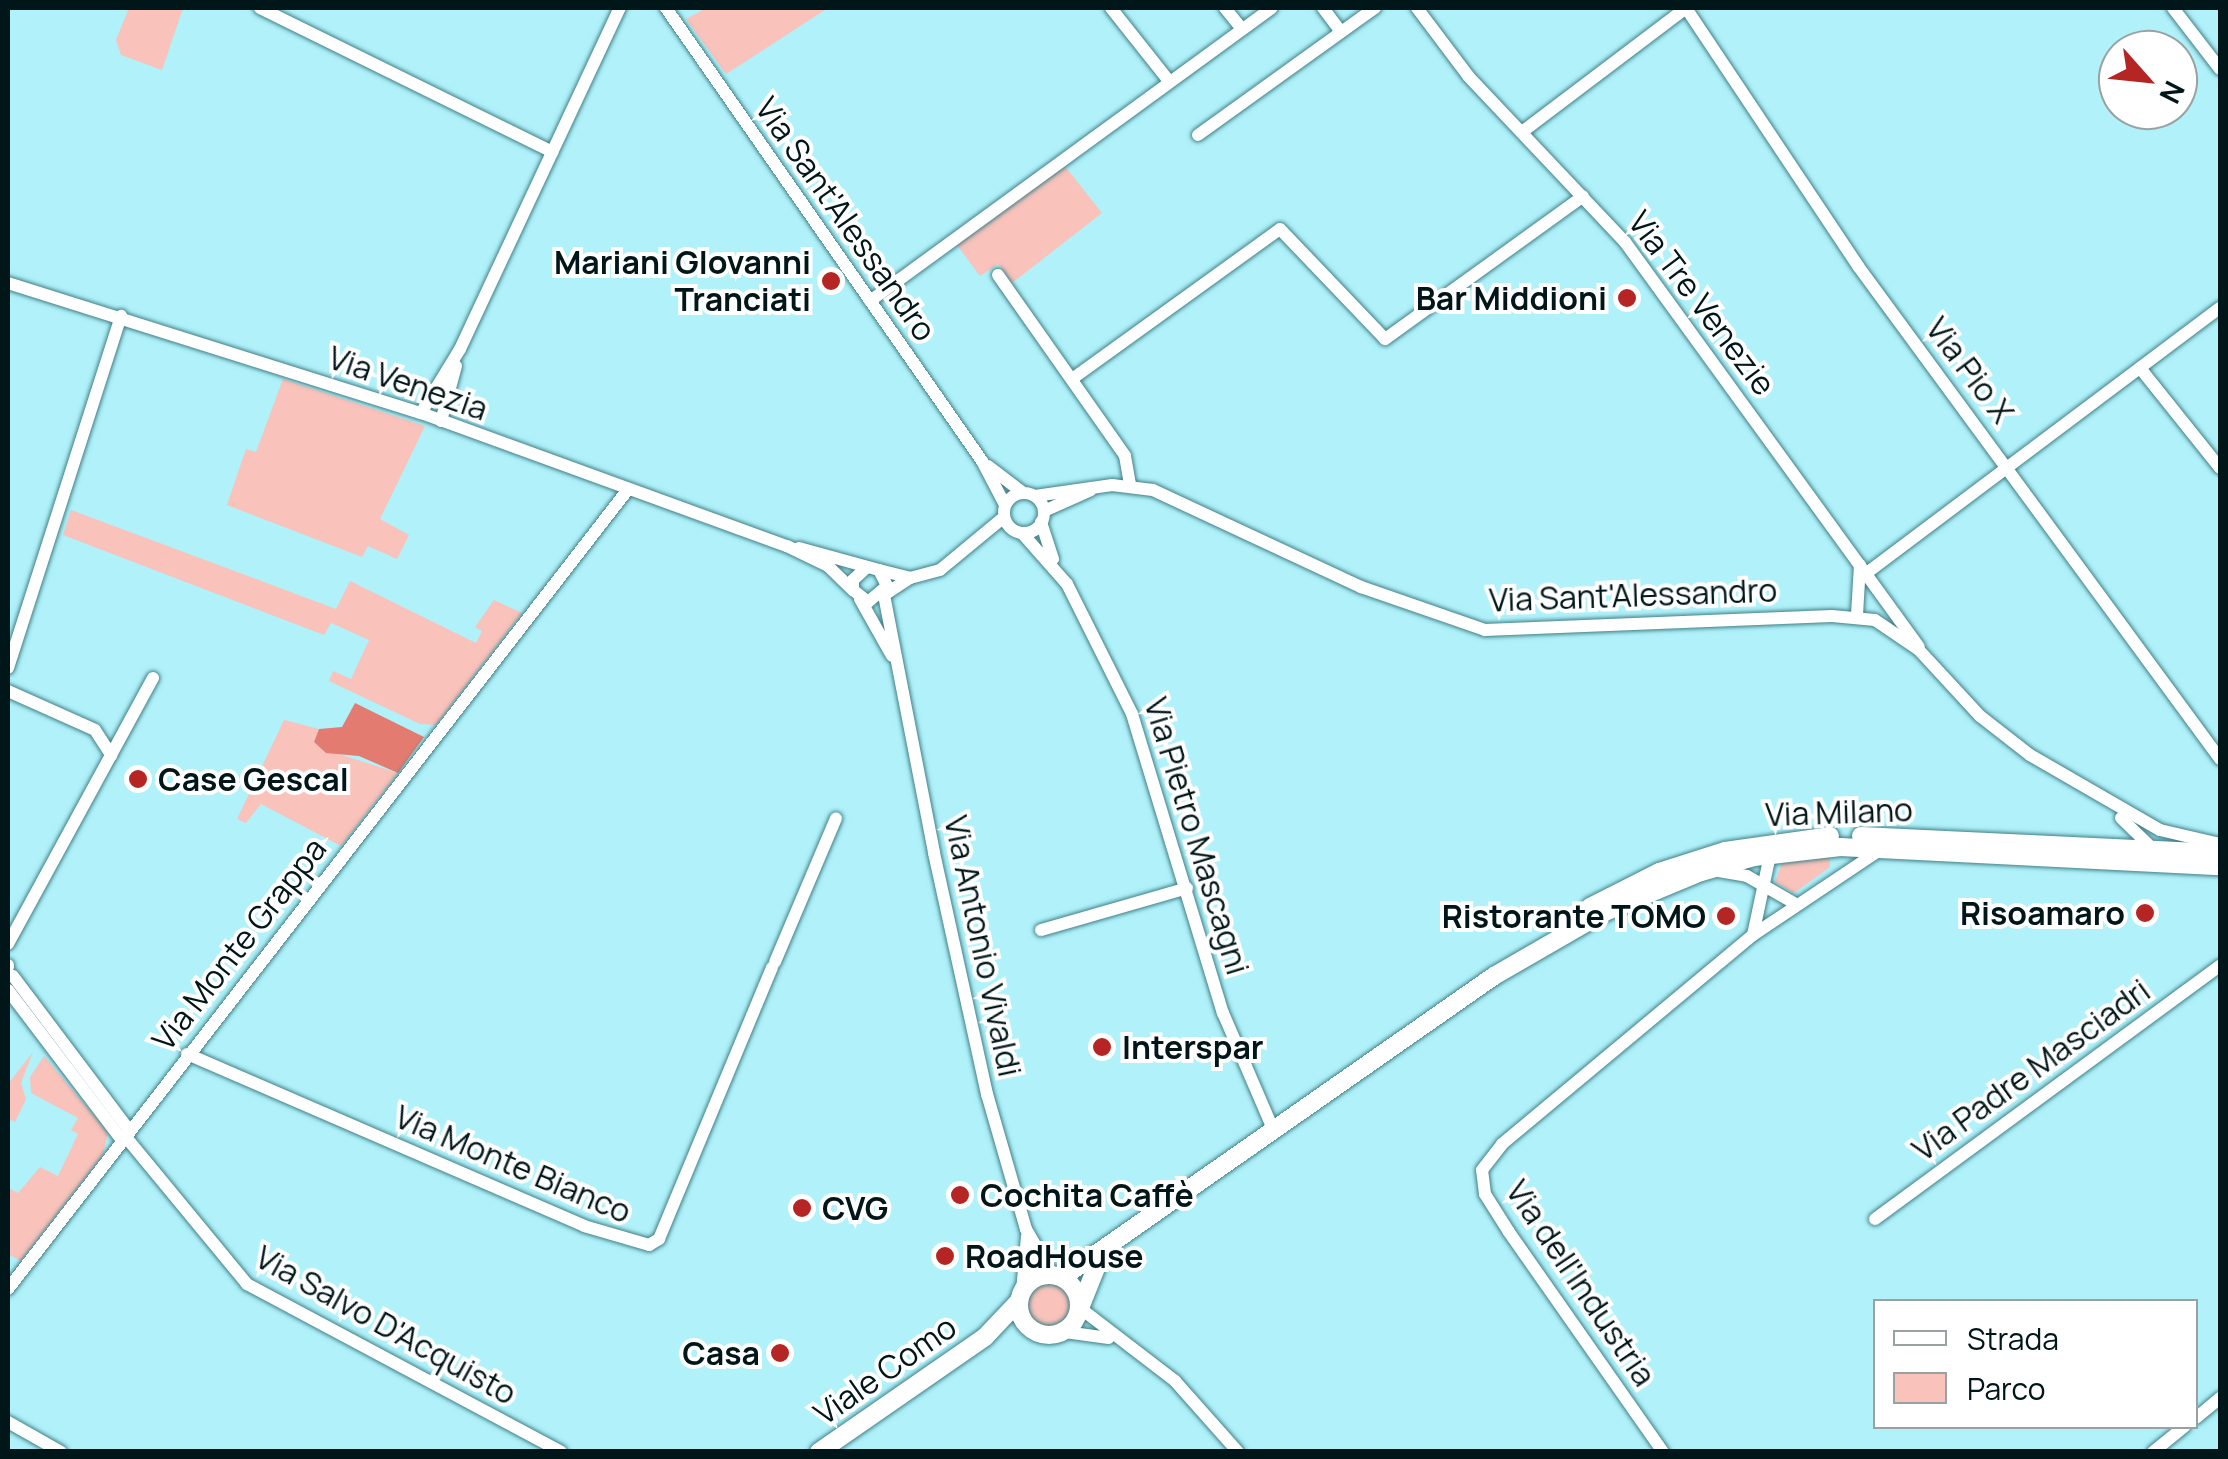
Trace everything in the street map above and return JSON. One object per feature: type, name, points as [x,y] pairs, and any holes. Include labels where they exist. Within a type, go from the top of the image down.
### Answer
[{"type":"main road","name":"Via Milano","points":[[1058,1276],[1102,1253],[1568,920],[1646,878],[1736,848],[1826,840],[2220,853]]},
{"type":"main road","name":"Via Milano","points":[[1494,976],[1595,916],[1701,872],[1826,840],[1885,849],[2220,864]]},
{"type":"main road","points":[[985,1337],[1065,1332],[1080,1308],[1102,1253]]},
{"type":"main road","points":[[1035,1332],[1020,1313],[1021,1296],[1058,1276],[1080,1308]]},
{"type":"main road","name":"Viale Como","points":[[819,1452],[985,1337],[1021,1296]]},
{"type":"street","points":[[260,8],[553,152]]},
{"type":"street","points":[[421,413],[460,349],[620,8]]},
{"type":"street","name":"Via Sant'Alessandro","points":[[666,8],[982,461],[1011,520],[1042,516],[1112,485]]},
{"type":"street","points":[[1111,8],[1168,80]]},
{"type":"street","points":[[1226,8],[1242,28]]},
{"type":"street","points":[[870,301],[1168,80],[1272,8]]},
{"type":"street","points":[[1323,8],[1341,32]]},
{"type":"street","points":[[1198,135],[1374,8]]},
{"type":"street","name":"Via Tre Venezie","points":[[1417,8],[1522,132],[1626,242],[1881,589],[1920,650]]},
{"type":"street","points":[[1522,132],[1686,8]]},
{"type":"street","name":"Via Pio X","points":[[1686,8],[1858,266],[2220,760]]},
{"type":"street","points":[[2173,8],[2220,69]]},
{"type":"street","points":[[1072,380],[1280,229],[1385,339],[1584,196]]},
{"type":"street","points":[[998,275],[1126,456],[1130,484]]},
{"type":"street","name":"Via Venezia","points":[[8,283],[421,413],[626,492],[787,546],[910,578]]},
{"type":"street","points":[[1861,616],[1864,567],[2006,468],[2220,308]]},
{"type":"street","points":[[8,668],[121,316]]},
{"type":"street","points":[[440,421],[460,349]]},
{"type":"street","points":[[2140,368],[2220,468]]},
{"type":"street","name":"Via Sant'Alessandro","points":[[982,461],[1028,494],[1130,484],[1172,498],[1378,594],[1485,630],[1861,616]]},
{"type":"street","name":"Via Monte Grappa","points":[[8,1289],[626,492]]},
{"type":"street","points":[[857,595],[884,595],[910,578],[946,568],[1011,520],[1028,494]]},
{"type":"street","name":"Via Pietro Mascagni","points":[[1028,494],[1042,516],[1056,566],[1140,732],[1227,1024],[1273,1129]]},
{"type":"street","name":"Via Pietro Mascagni","points":[[1011,520],[1056,566]]},
{"type":"street","name":"Via Venezia","points":[[787,546],[828,566],[857,595]]},
{"type":"street","points":[[873,569],[853,580],[857,595],[900,672]]},
{"type":"street","name":"Via Antonio Vivaldi","points":[[873,569],[884,595],[987,1094],[1026,1229]]},
{"type":"street","points":[[1861,616],[1878,608],[1881,589]]},
{"type":"street","points":[[1861,616],[1920,650],[1996,730],[2119,813],[2174,836],[2220,844]]},
{"type":"street","points":[[8,973],[10,940],[154,678]]},
{"type":"street","points":[[8,691],[95,730],[111,755]]},
{"type":"street","points":[[2113,848],[2119,813]]},
{"type":"street","points":[[2119,813],[2155,851],[2220,864]]},
{"type":"street","name":"Via Monte Bianco","points":[[188,1054],[584,1226],[648,1245],[659,1239],[836,818]]},
{"type":"street","points":[[1752,935],[1767,855],[1826,840],[1831,876]]},
{"type":"street","points":[[1752,935],[1831,876],[1885,849]]},
{"type":"street","points":[[1701,872],[1737,872],[1794,903]]},
{"type":"street","points":[[1040,930],[1187,888]]},
{"type":"street","name":"Via dell'Industria","points":[[1663,1452],[1509,1232],[1481,1175],[1502,1144],[1752,935]]},
{"type":"street","name":"Via Padre Masciadri","points":[[1875,1218],[2220,966]]},
{"type":"street","name":"Via Salvo D'Acquisto","points":[[8,973],[125,1135],[247,1284],[561,1452]]},
{"type":"street","points":[[1026,1229],[1058,1276]]},
{"type":"street","points":[[1021,1296],[1026,1229]]},
{"type":"street","points":[[1080,1308],[1111,1338],[1175,1381],[1238,1452]]},
{"type":"street","points":[[1065,1332],[1111,1338]]},
{"type":"street","points":[[2198,1416],[2220,1398]]},
{"type":"street","points":[[8,1422],[62,1452]]},
{"type":"street","points":[[2152,1452],[2181,1429]]},
{"type":"green space","points":[[129,8],[183,8],[162,70],[121,55],[116,40]]},
{"type":"green space","points":[[706,8],[828,8],[726,74],[686,19]]},
{"type":"green space","points":[[1061,161],[1102,213],[1012,283],[998,264],[980,276],[954,241]]},
{"type":"green space","points":[[283,379],[425,426],[380,519],[409,535],[397,559],[368,546],[362,557],[227,505],[246,449],[256,452]]},
{"type":"green space","points":[[71,510],[336,609],[350,581],[476,643],[482,631],[475,627],[494,600],[522,613],[436,725],[420,724],[329,681],[333,671],[351,679],[369,640],[331,623],[324,635],[63,535]]},
{"type":"green space","points":[[284,720],[319,729],[314,742],[398,773],[341,846],[261,804],[246,823],[237,819]]},
{"type":"green space","points":[[1830,856],[1830,867],[1794,893],[1775,882],[1783,860]]},
{"type":"green space","points":[[33,1052],[21,1083],[26,1099],[15,1122],[8,1118],[8,1084]]},
{"type":"green space","points":[[44,1056],[108,1132],[103,1155],[21,1261],[8,1254],[8,1188],[18,1193],[40,1167],[58,1176],[78,1134],[71,1130],[78,1118],[31,1093],[30,1077]]},
{"type":"green space","points":[[1049,1280],[1067,1287],[1074,1305],[1067,1323],[1049,1330],[1031,1323],[1024,1305],[1031,1287]]},
{"type":"shaded area","points":[[355,703],[424,737],[398,773],[359,756],[326,753],[314,742],[319,729],[342,727]]},
{"type":"place","name":"Mariani GIovanni Tranciati","points":[[831,281]]},
{"type":"place","name":"Bar Middioni","points":[[1627,298]]},
{"type":"place","name":"Case Gescal","points":[[138,779]]},
{"type":"place","name":"Risoamaro","points":[[2145,913]]},
{"type":"place","name":"Ristorante TOMO","points":[[1726,916]]},
{"type":"place","name":"Interspar","points":[[1102,1047]]},
{"type":"place","name":"Cochita Caffè","points":[[960,1195]]},
{"type":"place","name":"CVG","points":[[802,1208]]},
{"type":"place","name":"RoadHouse","points":[[945,1256]]},
{"type":"place","name":"Casa","points":[[780,1353]]}]
